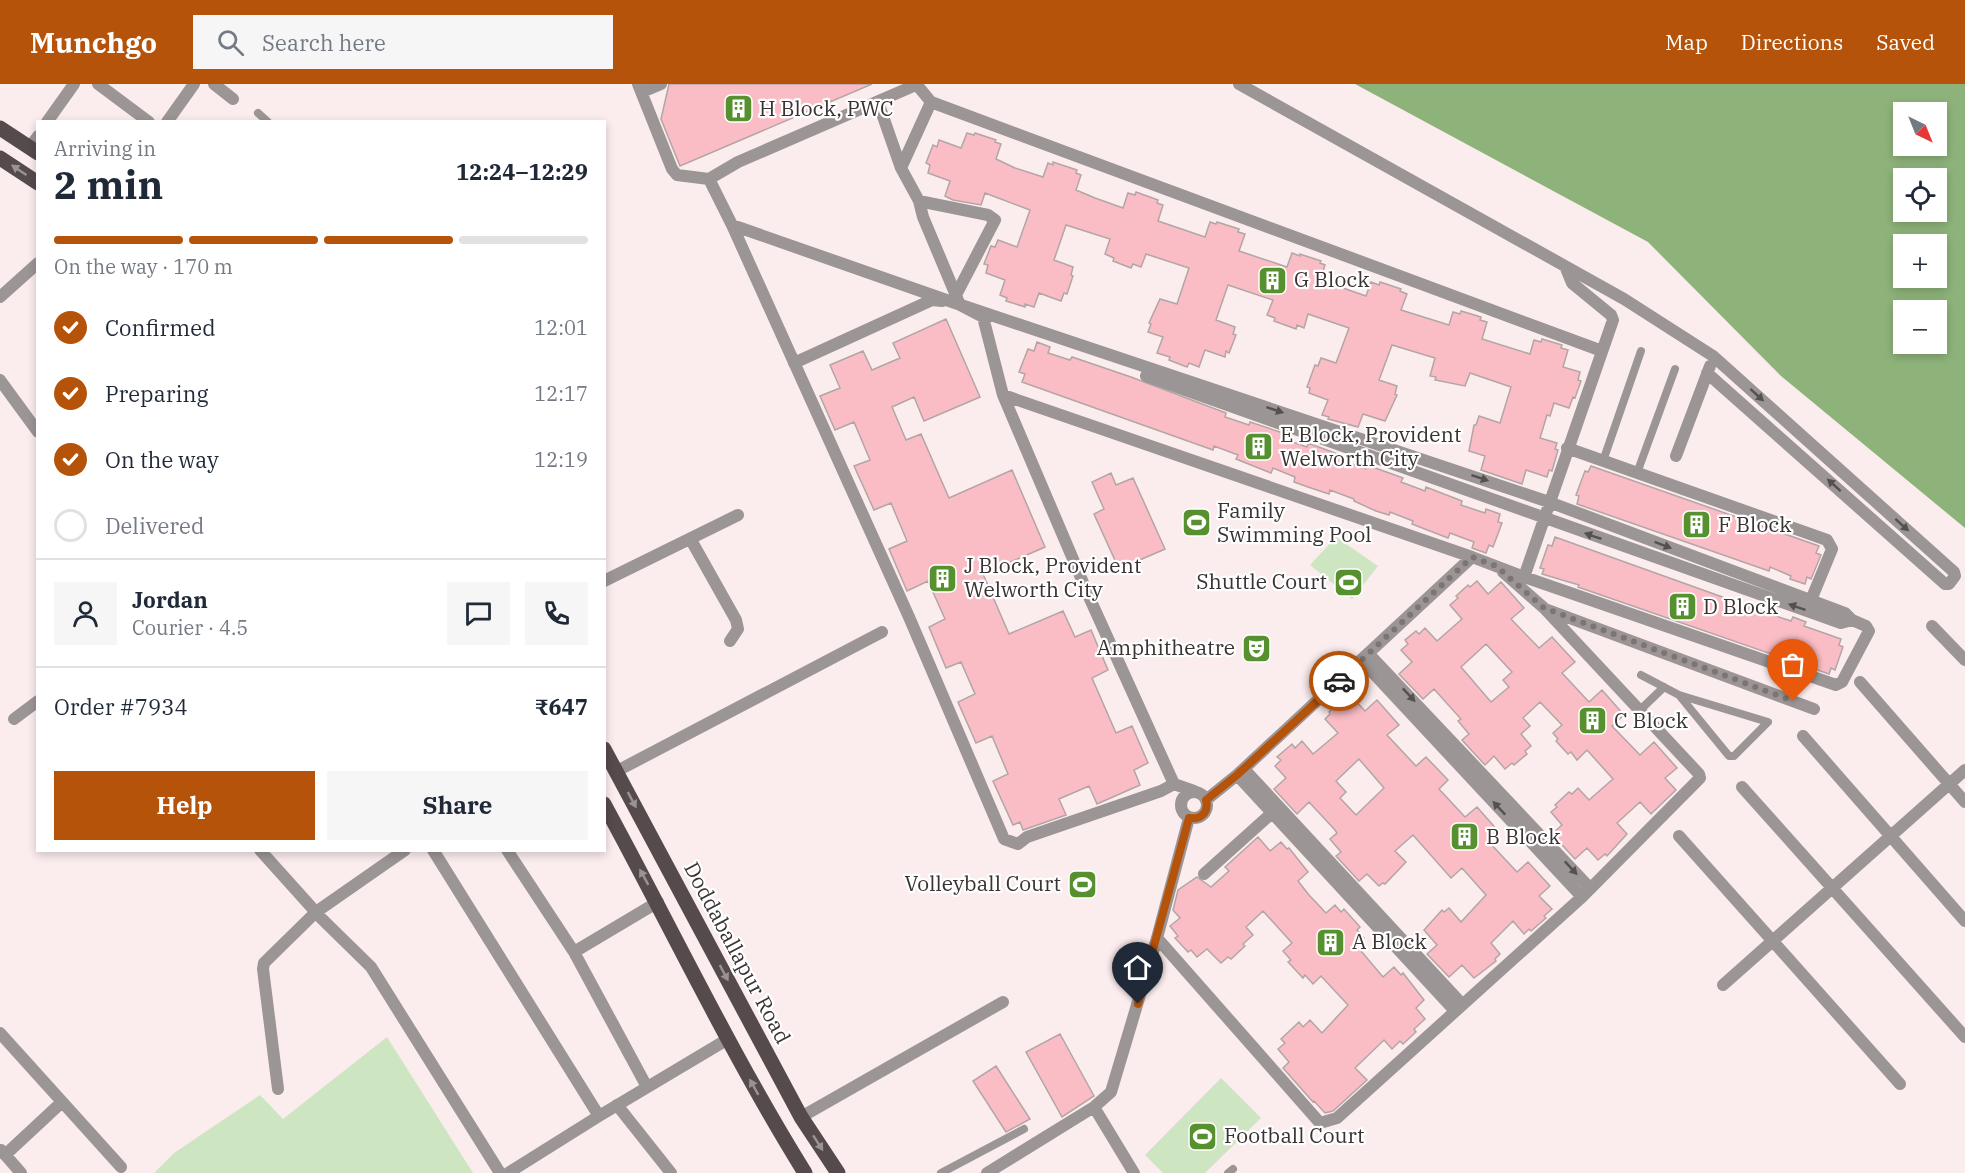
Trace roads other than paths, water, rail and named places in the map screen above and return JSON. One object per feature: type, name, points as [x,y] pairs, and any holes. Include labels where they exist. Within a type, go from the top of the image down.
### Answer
[{"type":"main road","points":[[0,128],[35,146]]},
{"type":"main road","points":[[0,158],[36,182]]},
{"type":"main road","name":"Doddaballapur Road","points":[[606,752],[801,1117],[838,1173]]},
{"type":"main road","points":[[606,808],[658,902],[728,1039],[776,1126],[806,1173]]},
{"type":"street","points":[[48,120],[74,84]]},
{"type":"street","points":[[98,84],[146,120]]},
{"type":"street","points":[[168,120],[194,84]]},
{"type":"street","points":[[214,84],[233,99]]},
{"type":"street","points":[[662,84],[640,88],[672,169],[677,175],[709,179],[738,162],[917,85],[931,102],[1602,351]]},
{"type":"street","points":[[1239,84],[1624,299],[1713,356],[1954,572],[1955,576],[1949,584],[1945,584],[1707,373]]},
{"type":"street","points":[[878,102],[901,168],[919,201],[923,217],[957,301]]},
{"type":"street","points":[[901,168],[931,102]]},
{"type":"street","points":[[709,179],[732,225],[909,617],[1004,839],[1018,844],[1027,837],[1161,792],[1174,784]]},
{"type":"street","points":[[919,201],[988,214],[995,220],[957,301]]},
{"type":"street","points":[[732,225],[1549,502],[1845,613],[1852,620],[1866,626],[1869,631],[1842,682],[1836,686],[1003,395]]},
{"type":"street","points":[[0,297],[36,265]]},
{"type":"street","points":[[1524,577],[1612,318],[1574,284],[1565,266]]},
{"type":"street","points":[[794,363],[932,300],[957,301],[983,317],[1544,518],[1841,623],[1852,620]]},
{"type":"street","points":[[983,317],[1003,395],[1090,599],[1174,784],[1194,791],[1203,795],[1206,800],[1208,805],[1199,818],[1189,818],[1181,810],[1181,800],[1188,792],[1194,791]]},
{"type":"street","points":[[1676,456],[1713,356]]},
{"type":"street","points":[[0,380],[36,429]]},
{"type":"street","points":[[1567,448],[1827,540],[1832,549],[1811,600]]},
{"type":"street","points":[[606,580],[738,515]]},
{"type":"street","points":[[691,540],[736,620],[738,629],[730,641]]},
{"type":"street","points":[[1206,800],[1241,772],[1472,557]]},
{"type":"street","points":[[1157,938],[1320,1123],[1337,1118],[1586,892],[1700,778],[1699,774],[1544,608],[1496,566]]},
{"type":"street","points":[[1544,608],[1814,709]]},
{"type":"street","points":[[1932,626],[1965,660]]},
{"type":"street","points":[[617,771],[882,632]]},
{"type":"street","points":[[1365,657],[1586,892]]},
{"type":"street","points":[[1860,682],[1965,802]]},
{"type":"street","points":[[14,718],[36,702]]},
{"type":"street","points":[[1803,736],[1965,921]]},
{"type":"street","points":[[1723,985],[1965,770]]},
{"type":"street","points":[[1241,772],[1272,813],[1459,1008]]},
{"type":"street","points":[[1241,772],[1459,1008]]},
{"type":"street","points":[[1742,787],[1965,1037]]},
{"type":"street","points":[[1204,874],[1272,813]]},
{"type":"street","points":[[987,1173],[1094,1107],[1111,1092],[1157,938],[1189,818]]},
{"type":"street","points":[[1679,836],[1900,1084]]},
{"type":"street","points":[[262,852],[316,912],[371,967],[500,1173]]},
{"type":"street","points":[[278,1089],[263,969],[268,957],[316,912],[402,852]]},
{"type":"street","points":[[434,852],[599,1116]]},
{"type":"street","points":[[508,852],[574,952],[647,1087]]},
{"type":"street","points":[[574,952],[658,902]]},
{"type":"street","points":[[801,1117],[1003,1002]]},
{"type":"street","points":[[0,1033],[121,1167]]},
{"type":"street","points":[[508,1173],[728,1039]]},
{"type":"street","points":[[21,1173],[3,1152],[62,1102]]},
{"type":"street","points":[[617,1105],[671,1173]]},
{"type":"street","points":[[1094,1107],[1134,1173]]},
{"type":"lane","points":[[258,113],[266,120]]},
{"type":"lane","points":[[1603,461],[1641,351]]},
{"type":"lane","points":[[1637,473],[1675,369]]},
{"type":"lane","points":[[1641,675],[1679,695],[1768,722],[1734,756],[1729,756],[1679,695]]},
{"type":"lane","points":[[1639,711],[1664,687]]},
{"type":"lane","points":[[941,1173],[1024,1129]]},
{"type":"place","name":"H Block, PWC","points":[[738,109]]},
{"type":"place","name":"G Block","points":[[1273,280]]},
{"type":"place","name":"E Block, Provident Welworth City","points":[[1259,447]]},
{"type":"place","name":"Family Swimming Pool","points":[[1196,523]]},
{"type":"place","name":"F Block","points":[[1697,525]]},
{"type":"place","name":"J Block, Provident Welworth City","points":[[943,578]]},
{"type":"place","name":"Shuttle Court","points":[[1348,582]]},
{"type":"place","name":"D Block","points":[[1682,607]]},
{"type":"place","name":"Amphitheatre","points":[[1256,648]]},
{"type":"place","name":"C Block","points":[[1593,721]]},
{"type":"place","name":"B Block","points":[[1465,837]]},
{"type":"place","name":"Volleyball Court","points":[[1082,884]]},
{"type":"place","name":"A Block","points":[[1331,942]]},
{"type":"place","name":"Football Court","points":[[1203,1136]]}]
